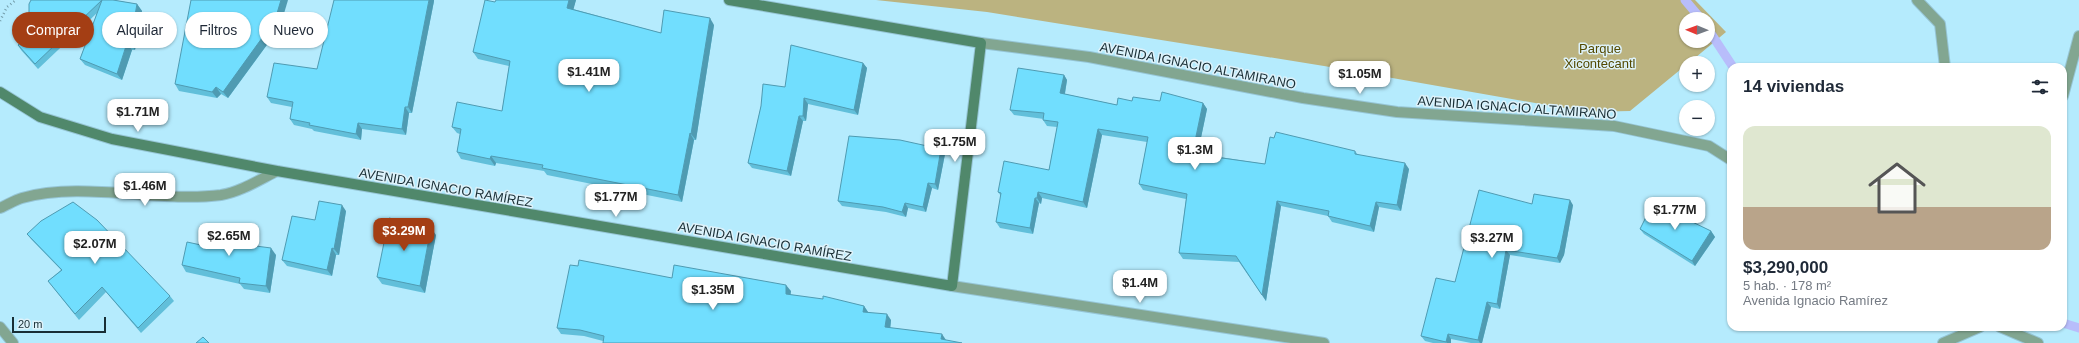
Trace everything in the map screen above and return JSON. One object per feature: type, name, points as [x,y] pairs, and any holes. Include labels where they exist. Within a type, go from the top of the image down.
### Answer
[{"type":"street","name":"AVENIDA IGNACIO ALTAMIRANO","points":[[729,0],[981,43],[1089,57],[1304,98],[1397,112],[1614,126],[1709,146],[1727,157]]},
{"type":"street","points":[[1917,0],[1940,24],[1945,63]]},
{"type":"street","points":[[2067,81],[2079,36]]},
{"type":"street","points":[[952,286],[981,43]]},
{"type":"street","name":"AVENIDA IGNACIO RAMÍREZ","points":[[0,92],[40,117],[112,139],[277,171],[952,286],[1324,343]]},
{"type":"street","points":[[0,208],[22,198],[65,192],[186,198],[222,194],[248,186],[277,171]]},
{"type":"street","points":[[0,327],[13,343]]},
{"type":"street","points":[[1943,343],[1971,331]]},
{"type":"street","points":[[2010,331],[2038,343]]},
{"type":"path","points":[[0,21],[7,7],[16,0]]},
{"type":"green space","name":"Parque Xicontecantl","points":[[876,0],[1695,0],[1707,12],[1679,12],[1679,48],[1707,48],[1697,56],[1679,56],[1679,71],[1630,111],[1586,112],[1324,66],[987,12]]},
{"type":"green space","name":"Parque Xicontecantl","points":[[1715,21],[1726,32],[1715,41]]},
{"type":"building","points":[[31,0],[102,0],[89,12],[29,12],[29,4]]},
{"type":"building","points":[[102,0],[113,0],[137,4],[136,12],[102,12],[102,48],[125,48],[117,74],[80,59],[84,48],[94,48],[94,21]]},
{"type":"building","points":[[191,0],[281,0],[277,12],[259,12],[259,42],[223,92],[216,87],[212,92],[175,84],[185,32],[185,48],[251,48],[251,12],[189,12]]},
{"type":"building","points":[[334,0],[429,0],[408,107],[405,107],[402,129],[358,123],[356,134],[309,125],[310,123],[290,119],[293,102],[267,97],[274,63],[317,69],[322,48],[328,48],[328,24]]},
{"type":"building","points":[[485,0],[495,2],[496,0],[569,0],[567,8],[661,33],[664,10],[710,18],[691,134],[690,133],[678,195],[542,168],[543,165],[491,156],[490,159],[457,152],[461,129],[452,127],[457,102],[502,111],[510,61],[473,52]]},
{"type":"building","points":[[791,45],[863,63],[854,110],[804,98],[803,116],[799,116],[787,171],[748,163],[761,106],[763,84],[785,87]]},
{"type":"building","points":[[21,48],[52,48],[35,64]]},
{"type":"building","points":[[1018,68],[1064,75],[1060,93],[1117,105],[1118,98],[1132,101],[1133,97],[1160,101],[1162,92],[1203,103],[1194,146],[1209,149],[1208,156],[1265,164],[1270,137],[1274,138],[1276,132],[1355,151],[1355,154],[1405,163],[1397,205],[1376,202],[1370,226],[1328,216],[1329,211],[1277,201],[1262,295],[1236,256],[1179,253],[1187,194],[1139,184],[1148,137],[1098,129],[1083,202],[1038,192],[1037,198],[1035,198],[1030,228],[996,222],[1001,193],[998,192],[1004,161],[1049,170],[1058,122],[1043,120],[1044,113],[1010,110]]},
{"type":"building","points":[[849,136],[900,140],[941,149],[935,184],[928,183],[923,207],[905,203],[902,212],[883,207],[838,201]]},
{"type":"building","points":[[1479,190],[1532,204],[1534,194],[1570,200],[1557,258],[1506,250],[1497,304],[1487,302],[1478,340],[1448,334],[1446,342],[1421,336],[1436,278],[1455,282]]},
{"type":"building","points":[[319,201],[342,205],[334,249],[332,248],[327,270],[282,260],[292,216],[315,220]]},
{"type":"building","points":[[73,202],[97,220],[170,296],[138,328],[102,287],[75,314],[48,281],[62,270],[27,234],[41,221]]},
{"type":"building","points":[[1653,203],[1711,231],[1692,261],[1640,229]]},
{"type":"building","points":[[389,218],[431,228],[420,286],[377,277]]},
{"type":"building","points":[[205,226],[236,232],[233,243],[271,248],[266,286],[239,283],[240,278],[182,265],[187,242],[201,245]]},
{"type":"building","points":[[579,260],[672,278],[674,265],[786,285],[786,294],[823,299],[823,296],[864,306],[863,312],[887,314],[885,327],[942,334],[941,339],[962,343],[603,343],[604,336],[580,330],[557,328],[570,265],[578,266]]},
{"type":"building","points":[[203,337],[209,343],[196,343]]},
{"type":"waterway","points":[[1685,0],[1695,12]]},
{"type":"waterway","points":[[1715,40],[1730,63]]},
{"type":"waterway","points":[[2067,324],[2079,328]]}]
